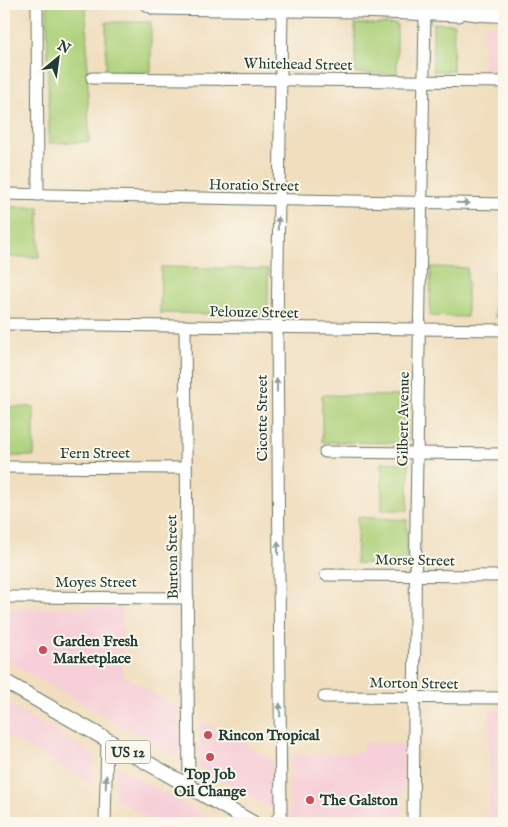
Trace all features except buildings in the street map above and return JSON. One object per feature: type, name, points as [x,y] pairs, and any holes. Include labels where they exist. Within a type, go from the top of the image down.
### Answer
[{"type":"highway","points":[[422,10],[504,14]]},
{"type":"main road","name":"US 12","points":[[4,681],[253,823]]},
{"type":"street","points":[[37,4],[38,194]]},
{"type":"street","points":[[145,4],[154,9],[282,11],[422,10]]},
{"type":"street","name":"Gilbert Avenue","points":[[413,823],[415,575],[424,80],[422,10]]},
{"type":"street","name":"Cicotte Street","points":[[274,823],[281,814],[277,328],[282,11]]},
{"type":"street","name":"Whitehead Street","points":[[92,78],[504,82]]},
{"type":"street","name":"Horatio Street","points":[[4,194],[504,204]]},
{"type":"street","name":"Pelouze Street","points":[[4,324],[504,330]]},
{"type":"street","name":"Burton Street","points":[[185,326],[189,787]]},
{"type":"street","points":[[325,452],[504,454]]},
{"type":"street","name":"Fern Street","points":[[4,467],[186,468]]},
{"type":"street","name":"Morse Street","points":[[326,575],[504,576]]},
{"type":"street","name":"Moyes Street","points":[[4,597],[188,598]]},
{"type":"street","name":"Morton Street","points":[[324,697],[504,698]]},
{"type":"street","points":[[105,823],[107,740]]},
{"type":"shaded area","points":[[484,25],[504,25],[504,77],[483,76]]},
{"type":"shaded area","points":[[4,607],[123,608],[123,675],[179,708],[180,758],[4,659]]},
{"type":"shaded area","points":[[4,702],[94,754],[94,785],[4,735]]},
{"type":"shaded area","points":[[490,710],[504,710],[504,823],[489,823]]},
{"type":"shaded area","points":[[200,719],[272,759],[273,809],[199,766]]},
{"type":"shaded area","points":[[363,743],[404,744],[402,823],[296,823],[289,819],[290,754],[362,753]]},
{"type":"shaded area","points":[[116,766],[219,823],[159,823],[115,799]]},
{"type":"green space","points":[[47,4],[86,4],[89,142],[49,143]]},
{"type":"green space","points":[[106,22],[151,22],[151,72],[106,71]]},
{"type":"green space","points":[[433,23],[454,24],[453,71],[433,71]]},
{"type":"green space","points":[[355,24],[397,24],[397,74],[355,73]]},
{"type":"green space","points":[[4,207],[39,207],[39,257],[4,257]]},
{"type":"green space","points":[[161,267],[268,269],[268,315],[160,313]]},
{"type":"green space","points":[[431,267],[467,268],[467,317],[430,316]]},
{"type":"green space","points":[[495,271],[504,271],[504,317],[495,317]]},
{"type":"green space","points":[[322,395],[408,396],[407,443],[322,442]]},
{"type":"green space","points":[[4,407],[34,407],[34,456],[4,456]]},
{"type":"green space","points":[[382,462],[409,463],[408,510],[382,510]]},
{"type":"green space","points":[[358,517],[407,520],[406,565],[356,563]]},
{"type":"place","name":"Garden Fresh Marketplace","points":[[43,650]]},
{"type":"place","name":"Rincon Tropical","points":[[208,735]]},
{"type":"place","name":"Top Job Oil Change","points":[[210,757]]},
{"type":"place","name":"The Galston","points":[[310,800]]}]
